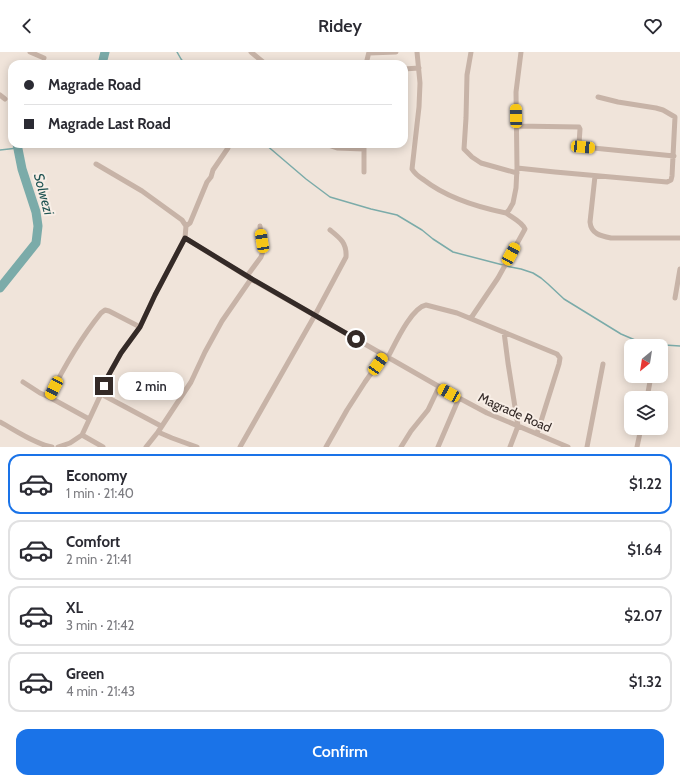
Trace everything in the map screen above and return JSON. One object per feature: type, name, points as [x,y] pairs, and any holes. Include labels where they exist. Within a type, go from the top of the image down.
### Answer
[{"type":"street","points":[[30,52],[44,58]]},
{"type":"street","points":[[251,52],[261,60]]},
{"type":"street","points":[[369,53],[396,52]]},
{"type":"street","points":[[417,52],[420,83],[419,107],[412,169],[432,186],[450,196],[477,206],[506,213],[521,223],[525,229],[498,278],[471,318]]},
{"type":"street","points":[[471,52],[467,75],[464,149],[481,163],[517,170],[667,182],[671,180],[678,117],[656,108],[598,97]]},
{"type":"street","points":[[506,213],[513,203],[516,188],[516,92],[521,52]]},
{"type":"street","points":[[408,69],[419,68]]},
{"type":"street","points":[[0,95],[5,99]]},
{"type":"street","points":[[516,126],[579,127],[579,144],[583,147],[674,156]]},
{"type":"street","points":[[186,226],[190,223],[213,170],[228,148]]},
{"type":"street","points":[[364,148],[364,172]]},
{"type":"street","points":[[58,447],[70,443],[82,435],[107,378],[140,327],[185,238],[186,226],[182,220],[142,191],[96,164]]},
{"type":"street","points":[[595,176],[590,222],[590,228],[594,232],[611,238],[680,238]]},
{"type":"street","points":[[146,447],[158,432],[190,382],[222,321],[261,257],[263,251],[260,226]]},
{"type":"street","points":[[240,447],[346,257],[345,245],[330,230]]},
{"type":"street","name":"Magrade Road","points":[[185,238],[249,277],[459,398],[487,413],[568,447]]},
{"type":"street","points":[[675,298],[680,269]]},
{"type":"street","points":[[326,447],[365,382],[386,356],[415,312],[422,306],[430,306],[456,312],[559,356],[559,364],[537,434]]},
{"type":"street","points":[[49,397],[81,339],[101,312],[105,310],[140,327]]},
{"type":"street","points":[[504,332],[518,426],[510,447]]},
{"type":"street","points":[[587,447],[603,364]]},
{"type":"street","points":[[23,382],[40,393],[89,419]]},
{"type":"street","points":[[401,447],[411,431],[428,410],[439,387]]},
{"type":"street","points":[[101,394],[162,426]]},
{"type":"street","points":[[438,447],[459,398]]},
{"type":"street","points":[[0,422],[38,443],[52,447]]},
{"type":"street","points":[[158,432],[197,447]]},
{"type":"street","points":[[82,435],[103,447]]},
{"type":"street","points":[[637,447],[640,435]]},
{"type":"waterway","name":"Solwezi","points":[[103,60],[105,52]]},
{"type":"waterway","points":[[177,52],[182,60]]},
{"type":"waterway","points":[[0,150],[18,148]]},
{"type":"waterway","name":"Solwezi","points":[[0,288],[36,243],[38,226],[36,212],[22,169],[18,148]]},
{"type":"waterway","points":[[270,148],[330,197],[397,215],[422,230],[453,252],[503,265]]},
{"type":"waterway","points":[[506,266],[533,273],[541,278],[564,299],[621,334],[649,344],[680,346]]},
{"type":"route","points":[[104,386],[121,353],[140,327],[185,238],[252,279],[356,339]]}]
